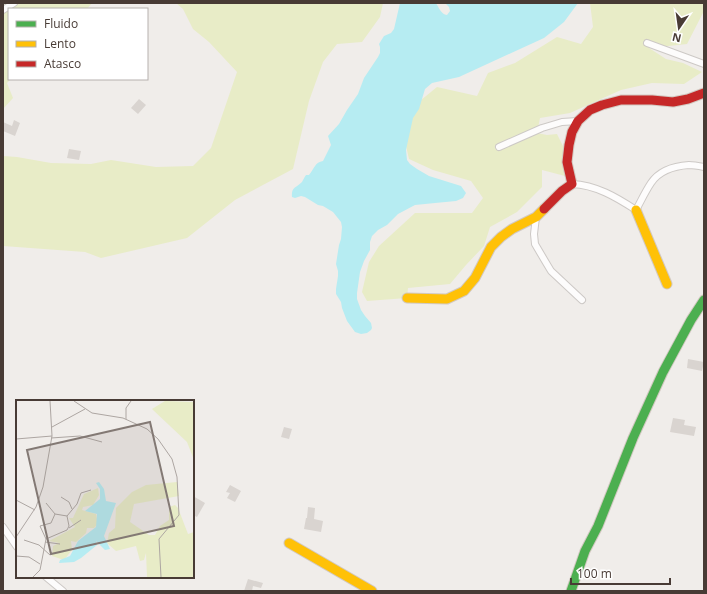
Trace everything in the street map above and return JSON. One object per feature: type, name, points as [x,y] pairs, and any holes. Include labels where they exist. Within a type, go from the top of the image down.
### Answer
[{"type":"street","points":[[3,10],[14,3]]},
{"type":"street","points":[[647,43],[704,64]]},
{"type":"street","points":[[572,184],[567,162],[572,132],[578,121],[590,110],[621,100],[673,102],[688,99],[704,93]]},
{"type":"street","points":[[499,147],[542,128],[562,122],[578,121]]},
{"type":"street","points":[[636,210],[651,182],[658,175],[667,170],[678,167],[690,165],[704,167]]},
{"type":"street","points":[[407,298],[447,299],[464,291],[475,278],[491,246],[512,229],[536,217],[562,191],[572,184],[582,185],[602,191],[636,210],[667,284]]},
{"type":"street","points":[[536,217],[534,234],[535,244],[551,271],[582,300]]},
{"type":"street","points":[[571,591],[585,551],[598,526],[633,438],[663,372],[691,320],[704,300]]},
{"type":"street","points":[[3,527],[16,546]]},
{"type":"street","points":[[289,543],[372,591]]},
{"type":"street","points":[[47,578],[63,591]]},
{"type":"green space","points":[[3,3],[92,3],[88,8],[8,8],[8,80],[10,80],[7,83],[13,98],[3,109]]},
{"type":"green space","points":[[176,3],[383,3],[380,17],[362,42],[337,44],[323,62],[309,101],[293,169],[235,200],[187,238],[101,258],[85,252],[3,246],[3,156],[51,163],[91,164],[111,160],[156,167],[193,166],[211,148],[237,72],[209,42],[193,29],[183,9]]},
{"type":"green space","points":[[590,3],[704,3],[704,11],[687,44],[649,48],[666,59],[683,63],[702,72],[684,84],[652,83],[621,90],[570,113],[540,118],[537,133],[547,135],[557,134],[564,148],[565,176],[542,170],[542,187],[517,212],[490,227],[484,246],[450,284],[408,288],[407,298],[367,301],[362,292],[369,262],[379,246],[415,213],[472,213],[483,198],[471,181],[433,170],[409,159],[403,133],[415,105],[437,87],[477,96],[488,73],[515,63],[557,37],[581,44],[593,27]]},
{"type":"water","points":[[400,3],[436,3],[439,9],[447,15],[450,11],[449,7],[445,3],[578,3],[564,22],[544,38],[459,77],[432,83],[425,89],[419,109],[413,118],[406,150],[407,160],[410,164],[429,176],[461,186],[466,193],[463,198],[456,201],[415,205],[398,214],[387,225],[378,230],[372,236],[370,250],[360,272],[357,299],[361,310],[371,323],[372,328],[367,333],[361,334],[355,332],[347,321],[341,302],[336,294],[338,271],[336,264],[341,239],[341,222],[333,212],[323,206],[318,205],[305,197],[292,197],[292,194],[293,189],[302,182],[306,175],[309,175],[316,164],[323,161],[331,145],[328,136],[339,124],[358,94],[364,78],[380,53],[379,44],[384,36],[391,33],[394,29]]},
{"type":"building","points":[[139,99],[146,105],[138,114],[131,108]]},
{"type":"building","points":[[14,120],[20,123],[15,136],[3,131],[3,122],[12,126]]},
{"type":"building","points":[[69,149],[81,151],[79,160],[67,158]]},
{"type":"building","points":[[688,359],[704,362],[702,371],[687,368]]},
{"type":"building","points":[[673,418],[685,420],[684,425],[696,427],[694,436],[670,432]]},
{"type":"building","points":[[284,427],[292,429],[289,439],[281,437]]},
{"type":"building","points":[[230,485],[241,491],[235,502],[227,498],[230,493],[226,492]]},
{"type":"building","points":[[194,497],[205,503],[197,517],[194,516]]},
{"type":"building","points":[[308,507],[315,508],[314,519],[323,521],[321,532],[304,529]]},
{"type":"building","points":[[248,579],[263,583],[261,588],[253,586],[252,591],[244,591]]},
{"type":"traffic: fast","points":[[571,591],[585,551],[598,526],[633,438],[663,372],[691,320],[704,300]]},
{"type":"traffic: slow","points":[[407,298],[447,299],[464,291],[475,278],[491,247],[512,229],[536,217],[544,209]]},
{"type":"traffic: slow","points":[[636,210],[667,284]]},
{"type":"traffic: slow","points":[[289,543],[372,591]]},
{"type":"traffic: jam","points":[[544,209],[562,191],[572,184],[567,162],[572,132],[578,121],[590,110],[621,100],[673,102],[688,99],[704,93]]}]
